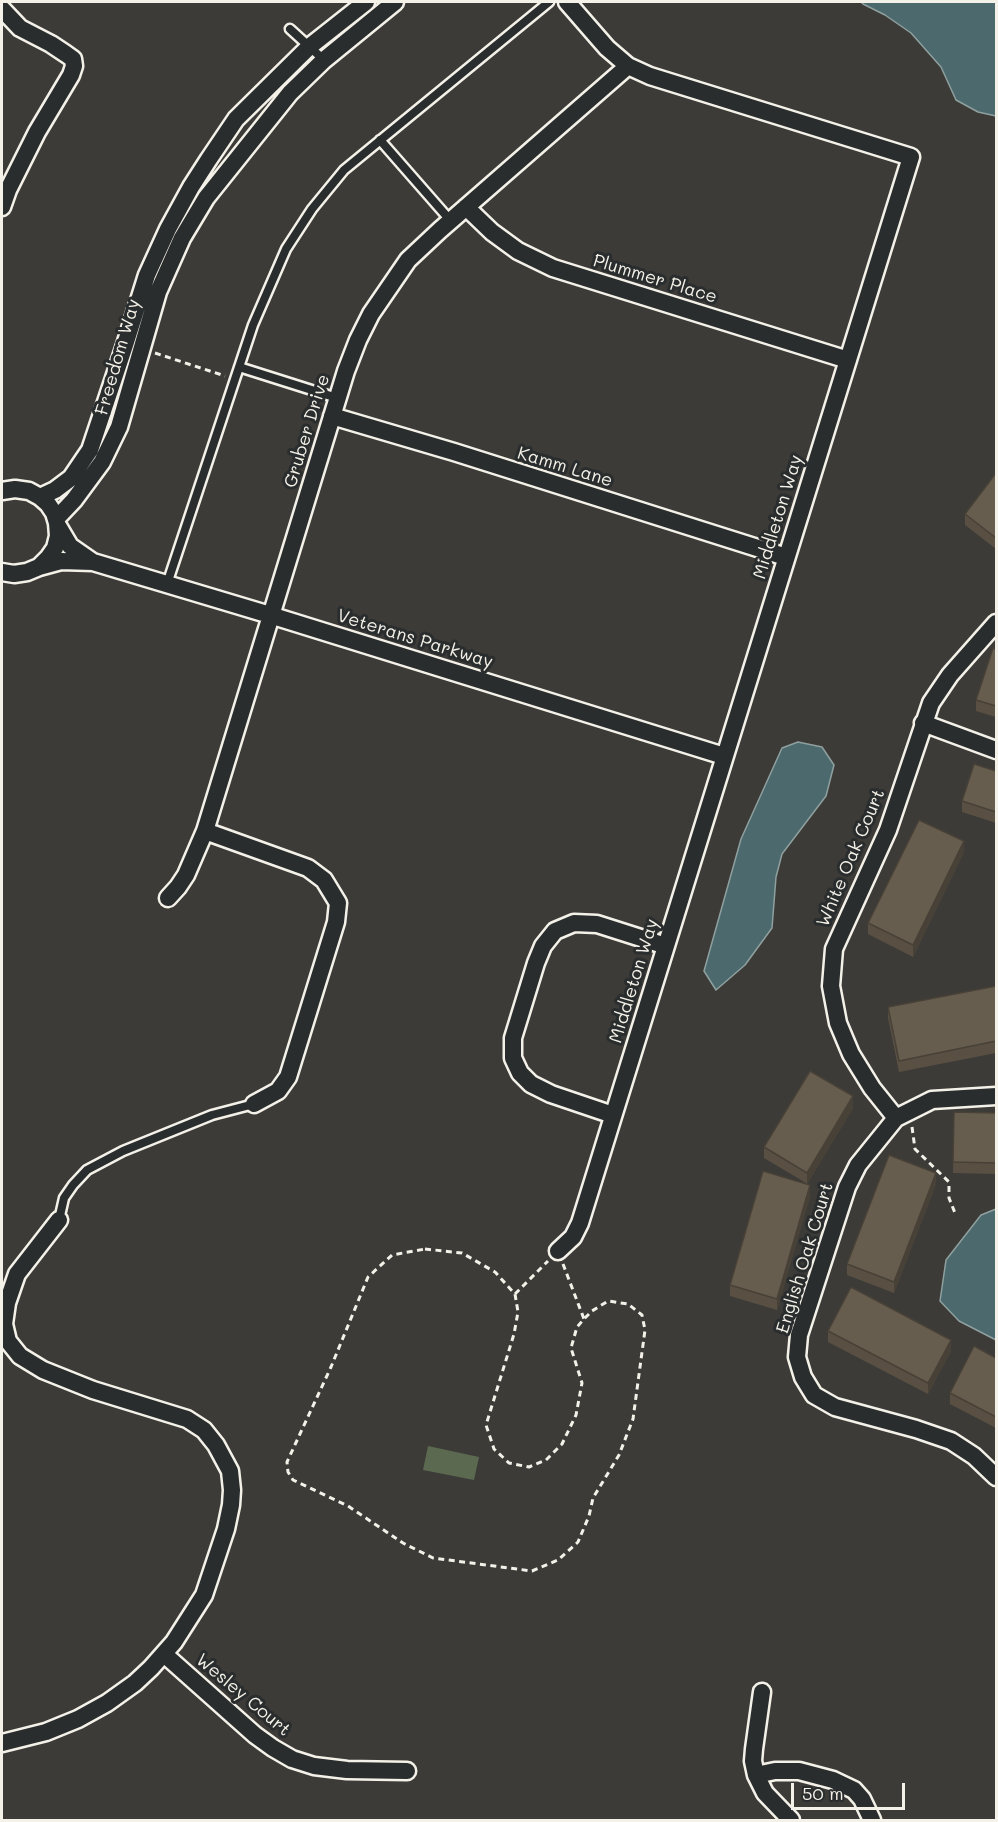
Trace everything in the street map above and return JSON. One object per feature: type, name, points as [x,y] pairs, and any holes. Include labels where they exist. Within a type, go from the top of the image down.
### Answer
[{"type":"street","name":"Freedom Way","points":[[57,521],[102,462],[119,427],[147,274],[191,187],[237,119],[309,47],[366,2]]},
{"type":"street","name":"Freedom Way","points":[[40,497],[55,490],[71,478],[90,450],[182,237],[206,198],[278,105],[324,60],[395,2]]},
{"type":"street","name":"Middleton Way","points":[[558,1251],[573,1237],[580,1223],[910,157],[650,76],[628,66],[607,48],[567,2]]},
{"type":"street","points":[[2,9],[20,28],[51,44],[73,59],[74,66],[37,132],[2,207]]},
{"type":"street","name":"Gruber Drive","points":[[168,898],[186,875],[204,831],[337,398],[357,340],[371,314],[408,260],[450,220],[628,66]]},
{"type":"street","points":[[191,187],[206,198]]},
{"type":"street","name":"Plummer Place","points":[[466,207],[492,232],[518,251],[553,268],[848,360]]},
{"type":"street","name":"Kamm Lane","points":[[332,416],[454,452],[786,557]]},
{"type":"street","points":[[2,491],[22,490],[40,497]]},
{"type":"street","name":"Veterans Parkway","points":[[40,497],[48,504],[70,546],[93,562]]},
{"type":"street","points":[[39,567],[55,548],[58,536],[57,521]]},
{"type":"street","name":"Veterans Parkway","points":[[2,572],[14,574],[27,572],[62,561],[93,562],[724,756]]},
{"type":"street","name":"White Oak Court","points":[[896,1118],[872,1088],[851,1054],[838,1023],[831,986],[834,949],[888,830],[931,703],[950,675],[996,624]]},
{"type":"street","points":[[923,723],[996,750]]},
{"type":"street","points":[[204,831],[308,868],[324,880],[338,903],[336,922],[288,1077],[278,1091],[254,1104]]},
{"type":"street","points":[[613,1115],[551,1094],[531,1084],[520,1073],[513,1058],[513,1038],[536,963],[543,946],[555,931],[574,924],[597,924],[666,946]]},
{"type":"street","name":"English Oak Court","points":[[996,1096],[932,1100],[896,1118],[858,1165],[847,1187],[799,1335],[797,1357],[803,1377],[814,1395],[835,1407],[951,1441],[974,1456],[996,1477]]},
{"type":"street","points":[[2,1743],[46,1732],[108,1703],[135,1683],[164,1654],[193,1614],[208,1584],[226,1529],[231,1505],[230,1471],[216,1445],[204,1430],[187,1419],[93,1390],[43,1370],[20,1356],[8,1341],[4,1324],[7,1303],[17,1274],[59,1220]]},
{"type":"street","name":"Wesley Court","points":[[164,1654],[255,1735],[292,1759],[314,1766],[347,1770],[407,1772]]},
{"type":"street","points":[[762,1692],[753,1761],[756,1775],[765,1793],[791,1821]]},
{"type":"street","points":[[756,1775],[776,1771],[799,1771],[844,1785],[862,1799],[872,1821]]},
{"type":"lane","points":[[167,584],[253,325],[286,249],[312,209],[344,170],[549,2]]},
{"type":"lane","points":[[290,29],[324,60]]},
{"type":"lane","points":[[380,140],[450,220]]},
{"type":"lane","points":[[239,367],[337,398]]},
{"type":"lane","points":[[59,1220],[64,1198],[87,1170],[123,1151],[212,1115],[254,1104]]},
{"type":"path","points":[[133,347],[235,379]]},
{"type":"path","points":[[896,1118],[913,1122],[911,1131],[915,1149],[949,1182],[949,1198],[955,1213]]},
{"type":"path","points":[[425,1249],[462,1253],[495,1272],[516,1294],[518,1312],[514,1334],[486,1425],[494,1449],[509,1463],[529,1467],[546,1460],[562,1444],[576,1415],[582,1383],[571,1348],[577,1327],[592,1311],[608,1301],[628,1304],[642,1315],[645,1330],[633,1419],[619,1455],[593,1498],[589,1516],[578,1542],[558,1560],[532,1571],[433,1558],[403,1543],[348,1506],[293,1480],[288,1472],[287,1462],[331,1367],[368,1277],[392,1255],[425,1249]]},
{"type":"path","points":[[516,1294],[558,1251],[584,1319]]},
{"type":"green space","points":[[428,1446],[479,1457],[474,1480],[423,1470]]},
{"type":"water","points":[[861,2],[996,2],[996,116],[978,112],[956,100],[941,67],[911,33]]},
{"type":"water","points":[[798,742],[822,747],[834,765],[826,796],[782,854],[776,877],[772,928],[745,965],[716,990],[704,971],[741,839],[782,748]]},
{"type":"water","points":[[996,1209],[996,1340],[959,1321],[940,1301],[946,1260],[981,1215]]},
{"type":"building","points":[[996,473],[996,538],[965,514]]},
{"type":"building","points":[[993,648],[996,650],[996,706],[976,700]]},
{"type":"building","points":[[974,764],[996,771],[996,812],[962,801]]},
{"type":"building","points":[[919,820],[964,841],[913,945],[868,923]]},
{"type":"building","points":[[996,986],[996,1041],[899,1061],[888,1007]]},
{"type":"building","points":[[810,1071],[853,1096],[807,1173],[764,1147]]},
{"type":"building","points":[[954,1112],[996,1113],[996,1163],[953,1162]]},
{"type":"building","points":[[889,1155],[936,1173],[894,1282],[847,1264]]},
{"type":"building","points":[[763,1171],[810,1185],[777,1299],[730,1285]]},
{"type":"building","points":[[851,1287],[951,1340],[928,1383],[828,1331]]},
{"type":"building","points":[[974,1346],[996,1358],[996,1417],[950,1393]]}]
